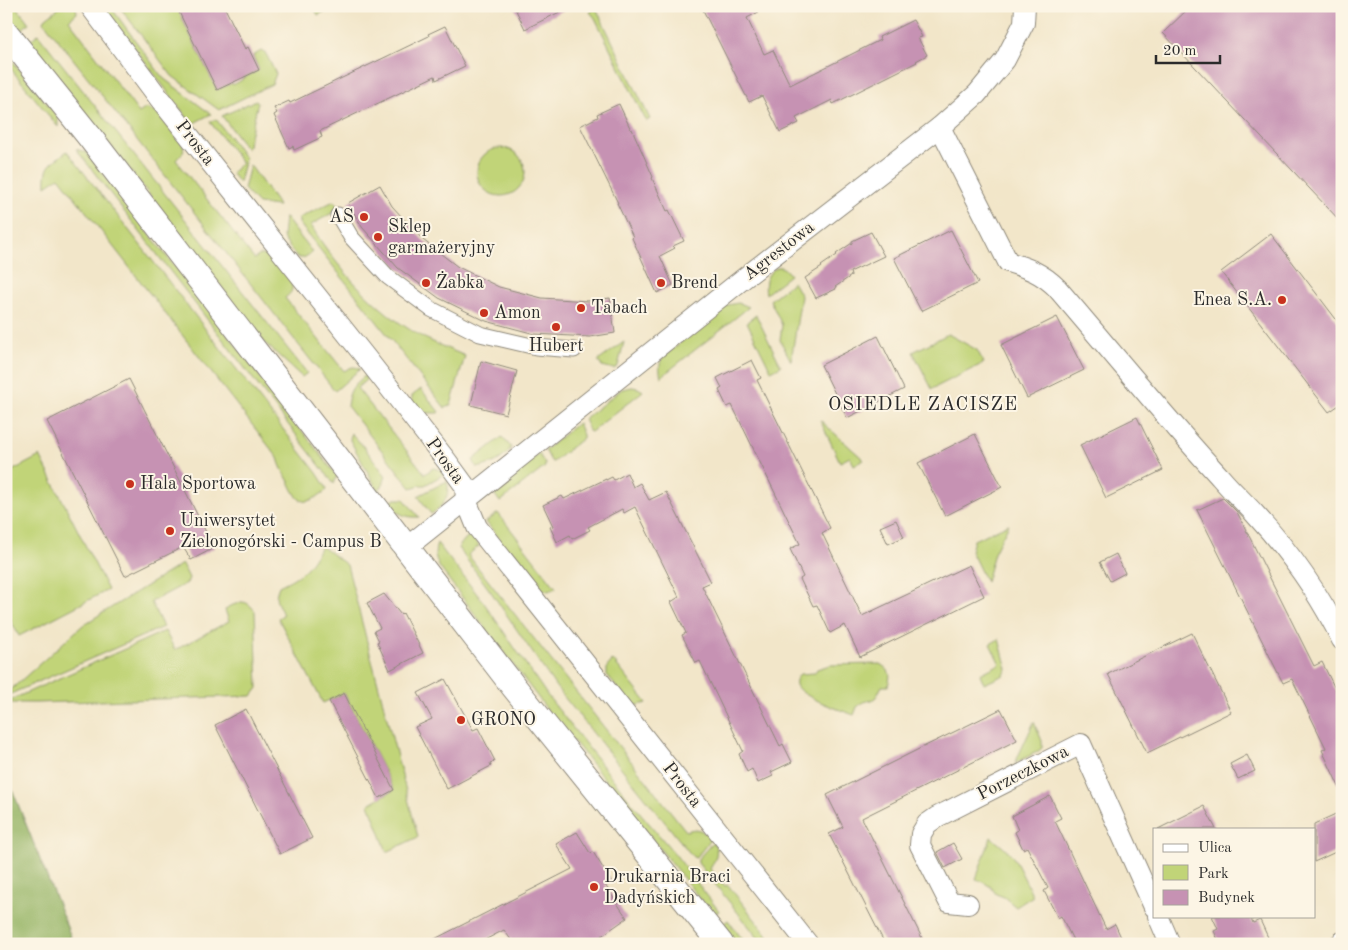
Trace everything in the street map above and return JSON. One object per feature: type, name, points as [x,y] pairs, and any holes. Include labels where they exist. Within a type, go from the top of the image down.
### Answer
[{"type":"street","name":"Prosta","points":[[90,6],[159,98],[446,460],[465,486],[466,500],[477,527],[808,944]]},
{"type":"street","name":"Agrestowa","points":[[407,548],[743,279],[940,127],[977,94],[1005,60],[1024,23],[1025,6]]},
{"type":"street","points":[[6,34],[89,136],[514,687],[721,944]]},
{"type":"street","points":[[940,127],[1008,262],[1030,269],[1047,278],[1052,283],[1220,478],[1284,547],[1312,586],[1342,640]]},
{"type":"street","points":[[338,215],[351,237],[388,277],[431,309],[480,334],[536,347],[574,350]]},
{"type":"street","name":"Porzeczkowa","points":[[968,904],[949,902],[920,845],[921,834],[927,824],[937,817],[1082,744],[1153,905]]},
{"type":"street","points":[[1159,918],[1170,944]]},
{"type":"green space","points":[[6,6],[16,6],[29,23],[20,31],[6,14]]},
{"type":"green space","points":[[61,6],[76,6],[77,13],[69,20],[139,113],[146,108],[157,113],[183,145],[183,152],[176,160],[254,259],[260,255],[268,255],[287,275],[292,288],[291,293],[285,298],[344,371],[353,367],[360,369],[335,391],[44,22]]},
{"type":"green space","points":[[103,6],[110,6],[163,78],[211,114],[192,124]]},
{"type":"green space","points":[[119,6],[176,6],[184,14],[181,16],[217,90],[232,83],[233,85],[259,70],[253,56],[261,51],[266,54],[276,74],[272,84],[219,110],[172,76]]},
{"type":"green space","points":[[313,6],[335,6],[318,15]]},
{"type":"green space","points":[[596,8],[650,119],[646,121],[595,18],[590,12]]},
{"type":"green space","points":[[38,34],[307,373],[302,377],[266,344],[29,41]]},
{"type":"green space","points":[[10,58],[58,117],[58,127],[7,64]]},
{"type":"green space","points":[[256,100],[258,102],[247,149],[222,116]]},
{"type":"green space","points":[[216,119],[245,158],[239,183],[232,174],[242,163],[210,122]]},
{"type":"green space","points":[[496,148],[506,148],[515,152],[521,158],[524,163],[524,181],[515,192],[506,196],[496,196],[487,192],[481,186],[477,177],[477,167],[481,158],[487,152]]},
{"type":"green space","points":[[76,149],[86,152],[337,476],[334,484]]},
{"type":"green space","points":[[67,151],[317,473],[327,490],[311,500],[303,501],[299,499],[278,458],[59,177],[46,186],[50,165]]},
{"type":"green space","points":[[250,165],[278,206],[258,204],[244,189]]},
{"type":"green space","points":[[334,201],[339,209],[311,225],[336,262],[366,295],[389,315],[424,338],[465,356],[451,405],[445,408],[299,223],[299,218]]},
{"type":"green space","points":[[285,217],[312,252],[305,257],[297,257],[284,240]]},
{"type":"green space","points":[[777,267],[783,268],[790,275],[766,294],[765,286],[767,279],[770,272]]},
{"type":"green space","points":[[793,282],[801,296],[791,361],[780,340],[782,325],[770,300]]},
{"type":"green space","points":[[738,303],[749,307],[661,377],[660,366],[663,357],[723,308]]},
{"type":"green space","points":[[756,315],[781,366],[771,371],[747,322]]},
{"type":"green space","points":[[948,334],[977,350],[984,363],[932,389],[913,352]]},
{"type":"green space","points":[[624,342],[618,366],[614,369],[602,366],[598,361]]},
{"type":"green space","points":[[366,375],[366,380],[357,388],[425,474],[433,468],[441,470],[444,474],[425,485],[411,488],[347,406],[352,388]]},
{"type":"green space","points":[[632,387],[643,391],[591,432],[589,431],[584,419],[622,389]]},
{"type":"green space","points":[[421,389],[438,413],[423,413],[412,402],[412,396]]},
{"type":"green space","points":[[820,420],[864,460],[854,465],[850,457],[840,462]]},
{"type":"green space","points":[[578,423],[583,438],[553,462],[551,461],[545,450]]},
{"type":"green space","points":[[351,433],[386,476],[383,485],[378,491],[350,440]]},
{"type":"green space","points":[[502,437],[511,447],[508,452],[497,461],[477,468],[473,460]]},
{"type":"green space","points":[[539,454],[545,467],[500,502],[492,491]]},
{"type":"green space","points":[[40,456],[108,590],[19,636],[6,611],[6,474]]},
{"type":"green space","points":[[447,481],[447,496],[439,508],[431,514],[418,496]]},
{"type":"green space","points":[[395,499],[404,499],[419,517],[410,517],[402,514],[387,504]]},
{"type":"green space","points":[[498,513],[556,588],[548,591],[538,588],[486,522]]},
{"type":"green space","points":[[1009,524],[994,553],[986,582],[971,551],[974,540]]},
{"type":"green space","points":[[471,534],[479,546],[468,555],[686,831],[700,830],[711,839],[696,858],[693,857],[556,687],[491,592],[458,548]]},
{"type":"green space","points":[[437,543],[484,603],[547,695],[719,911],[713,915],[577,745],[561,728],[440,568],[436,556]]},
{"type":"green space","points":[[321,546],[347,565],[418,837],[387,852],[369,804],[394,790],[344,693],[323,703],[278,618],[283,615],[276,598],[279,586],[304,570]]},
{"type":"green space","points":[[182,564],[189,578],[187,583],[151,602],[163,627],[6,696],[83,625]]},
{"type":"green space","points":[[241,602],[251,606],[255,611],[258,688],[252,696],[6,703],[165,631],[175,650],[229,621],[225,610]]},
{"type":"green space","points":[[999,639],[1007,669],[1004,675],[984,684],[980,674],[1000,664],[990,644]]},
{"type":"green space","points":[[613,660],[647,703],[630,705],[607,675],[607,667]]},
{"type":"green space","points":[[880,664],[889,673],[888,686],[882,686],[876,697],[863,702],[857,707],[854,715],[805,694],[796,685],[796,679],[800,674],[815,673],[817,669],[830,665]]},
{"type":"green space","points":[[1034,722],[1042,741],[1042,748],[1015,763]]},
{"type":"green space","points":[[6,774],[71,937],[60,944],[6,944]]},
{"type":"green space","points":[[991,837],[1010,853],[1015,860],[1033,896],[1016,907],[1004,897],[996,894],[991,887],[976,879]]},
{"type":"green space","points":[[713,842],[716,852],[710,869],[725,886],[728,885],[774,944],[763,944],[698,863],[698,859]]},
{"type":"green space","points":[[728,920],[746,944],[736,944],[723,924]]},
{"type":"building","points":[[176,6],[224,6],[245,49],[248,47],[259,70],[217,90]]},
{"type":"building","points":[[514,6],[572,6],[525,29]]},
{"type":"building","points":[[701,6],[770,6],[747,18],[764,54],[773,50],[790,85],[880,40],[879,37],[913,20],[922,37],[918,38],[927,55],[917,62],[833,104],[832,100],[796,118],[799,123],[780,132],[762,96],[749,102]]},
{"type":"building","points":[[1191,6],[1342,6],[1342,223],[1163,33]]},
{"type":"building","points":[[445,26],[465,66],[436,80],[435,76],[320,131],[322,137],[294,150],[293,146],[289,148],[274,115],[277,113],[274,108],[289,101],[290,103],[429,36],[428,34]]},
{"type":"building","points":[[619,104],[632,129],[667,211],[669,210],[684,241],[673,246],[675,248],[660,256],[673,285],[657,293],[618,203],[580,126],[598,117],[597,114]]},
{"type":"building","points":[[380,185],[392,206],[423,240],[458,267],[499,287],[542,298],[588,301],[610,298],[615,333],[590,337],[535,334],[486,321],[439,298],[398,268],[362,227],[348,203]]},
{"type":"building","points":[[951,230],[978,283],[921,311],[894,258]]},
{"type":"building","points":[[871,232],[884,256],[850,272],[851,276],[835,287],[836,289],[816,298],[805,278],[822,267],[852,243],[852,241]]},
{"type":"building","name":"Enea S.A.","points":[[1271,234],[1342,327],[1342,403],[1329,412],[1221,272]]},
{"type":"building","points":[[1057,317],[1084,370],[1027,398],[1001,345]]},
{"type":"building","points":[[878,336],[904,389],[847,418],[821,365]]},
{"type":"building","points":[[752,360],[761,378],[757,380],[830,528],[822,533],[862,616],[969,565],[984,596],[860,657],[845,625],[830,633],[817,605],[813,606],[800,579],[803,577],[790,549],[800,544],[732,405],[727,407],[719,390],[722,388],[717,378]]},
{"type":"building","points":[[481,361],[517,371],[506,414],[471,405]]},
{"type":"building","name":"Hala Sportowa","points":[[129,379],[214,548],[191,560],[183,547],[125,576],[47,421]]},
{"type":"building","points":[[1137,417],[1163,470],[1106,498],[1080,445]]},
{"type":"building","points":[[975,434],[1002,487],[945,516],[918,463]]},
{"type":"building","points":[[627,473],[633,487],[640,483],[649,500],[666,492],[711,582],[702,586],[780,746],[783,744],[792,762],[771,772],[773,776],[758,783],[752,769],[747,772],[739,754],[743,751],[700,661],[696,663],[682,635],[686,633],[671,602],[679,597],[635,507],[624,513],[622,509],[588,527],[590,530],[572,539],[570,535],[557,542],[550,527],[553,526],[543,505],[562,496],[564,499],[606,479],[612,477],[614,480]]},
{"type":"building","points":[[1223,498],[1237,512],[1314,666],[1322,662],[1342,703],[1342,793],[1322,750],[1326,748],[1292,679],[1283,683],[1197,510]]},
{"type":"building","points":[[896,520],[904,537],[888,544],[880,527]]},
{"type":"building","points":[[1116,554],[1125,573],[1110,581],[1100,562]]},
{"type":"building","points":[[384,594],[401,615],[403,613],[423,653],[390,670],[374,631],[380,628],[367,603]]},
{"type":"building","points":[[1192,633],[1231,712],[1147,753],[1108,674]]},
{"type":"building","points":[[445,679],[473,730],[478,728],[495,761],[490,763],[491,766],[447,789],[415,727],[432,719],[418,693]]},
{"type":"building","points":[[344,693],[394,790],[379,798],[329,701]]},
{"type":"building","points":[[246,709],[312,838],[280,854],[215,725]]},
{"type":"building","points":[[1001,709],[1017,740],[862,818],[925,944],[885,944],[829,834],[843,827],[827,795]]},
{"type":"building","points":[[1247,755],[1255,771],[1238,779],[1230,764]]},
{"type":"building","points":[[1050,796],[1061,818],[1055,821],[1106,929],[1115,924],[1124,944],[1075,944],[1061,916],[1058,918],[1044,891],[1048,888],[1027,847],[1023,849],[1015,832],[1018,830],[1012,816]]},
{"type":"building","points":[[1204,806],[1215,828],[1160,828]]},
{"type":"building","points":[[1342,811],[1342,849],[1316,861],[1316,828],[1314,828],[1314,824]]},
{"type":"building","points":[[577,832],[590,853],[593,852],[611,881],[605,885],[627,918],[590,944],[514,944],[504,930],[477,944],[425,944],[572,869],[556,844]]},
{"type":"building","points":[[953,843],[962,859],[945,868],[937,852]]},
{"type":"building","points":[[1213,918],[1251,918],[1253,923],[1260,920],[1271,944],[1220,944],[1214,931],[1218,929]]},
{"type":"place","name":"AS","points":[[364,217]]},
{"type":"place","name":"Sklep garmażeryjny","points":[[378,237]]},
{"type":"place","name":"Żabka","points":[[426,283]]},
{"type":"place","name":"Brend","points":[[661,283]]},
{"type":"place","name":"Enea S.A.","points":[[1282,300]]},
{"type":"place","name":"Tabach","points":[[581,308]]},
{"type":"place","name":"Amon","points":[[484,313]]},
{"type":"place","name":"Hubert","points":[[556,327]]},
{"type":"place","name":"Hala Sportowa","points":[[130,484]]},
{"type":"place","name":"Uniwersytet Zielonogórski - Campus B","points":[[170,531]]},
{"type":"place","name":"GRONO","points":[[461,720]]},
{"type":"place","name":"Drukarnia Braci Dadyńskich","points":[[594,887]]},
{"type":"district","name":"OSIEDLE ZACISZE","points":[[923,405]]}]
